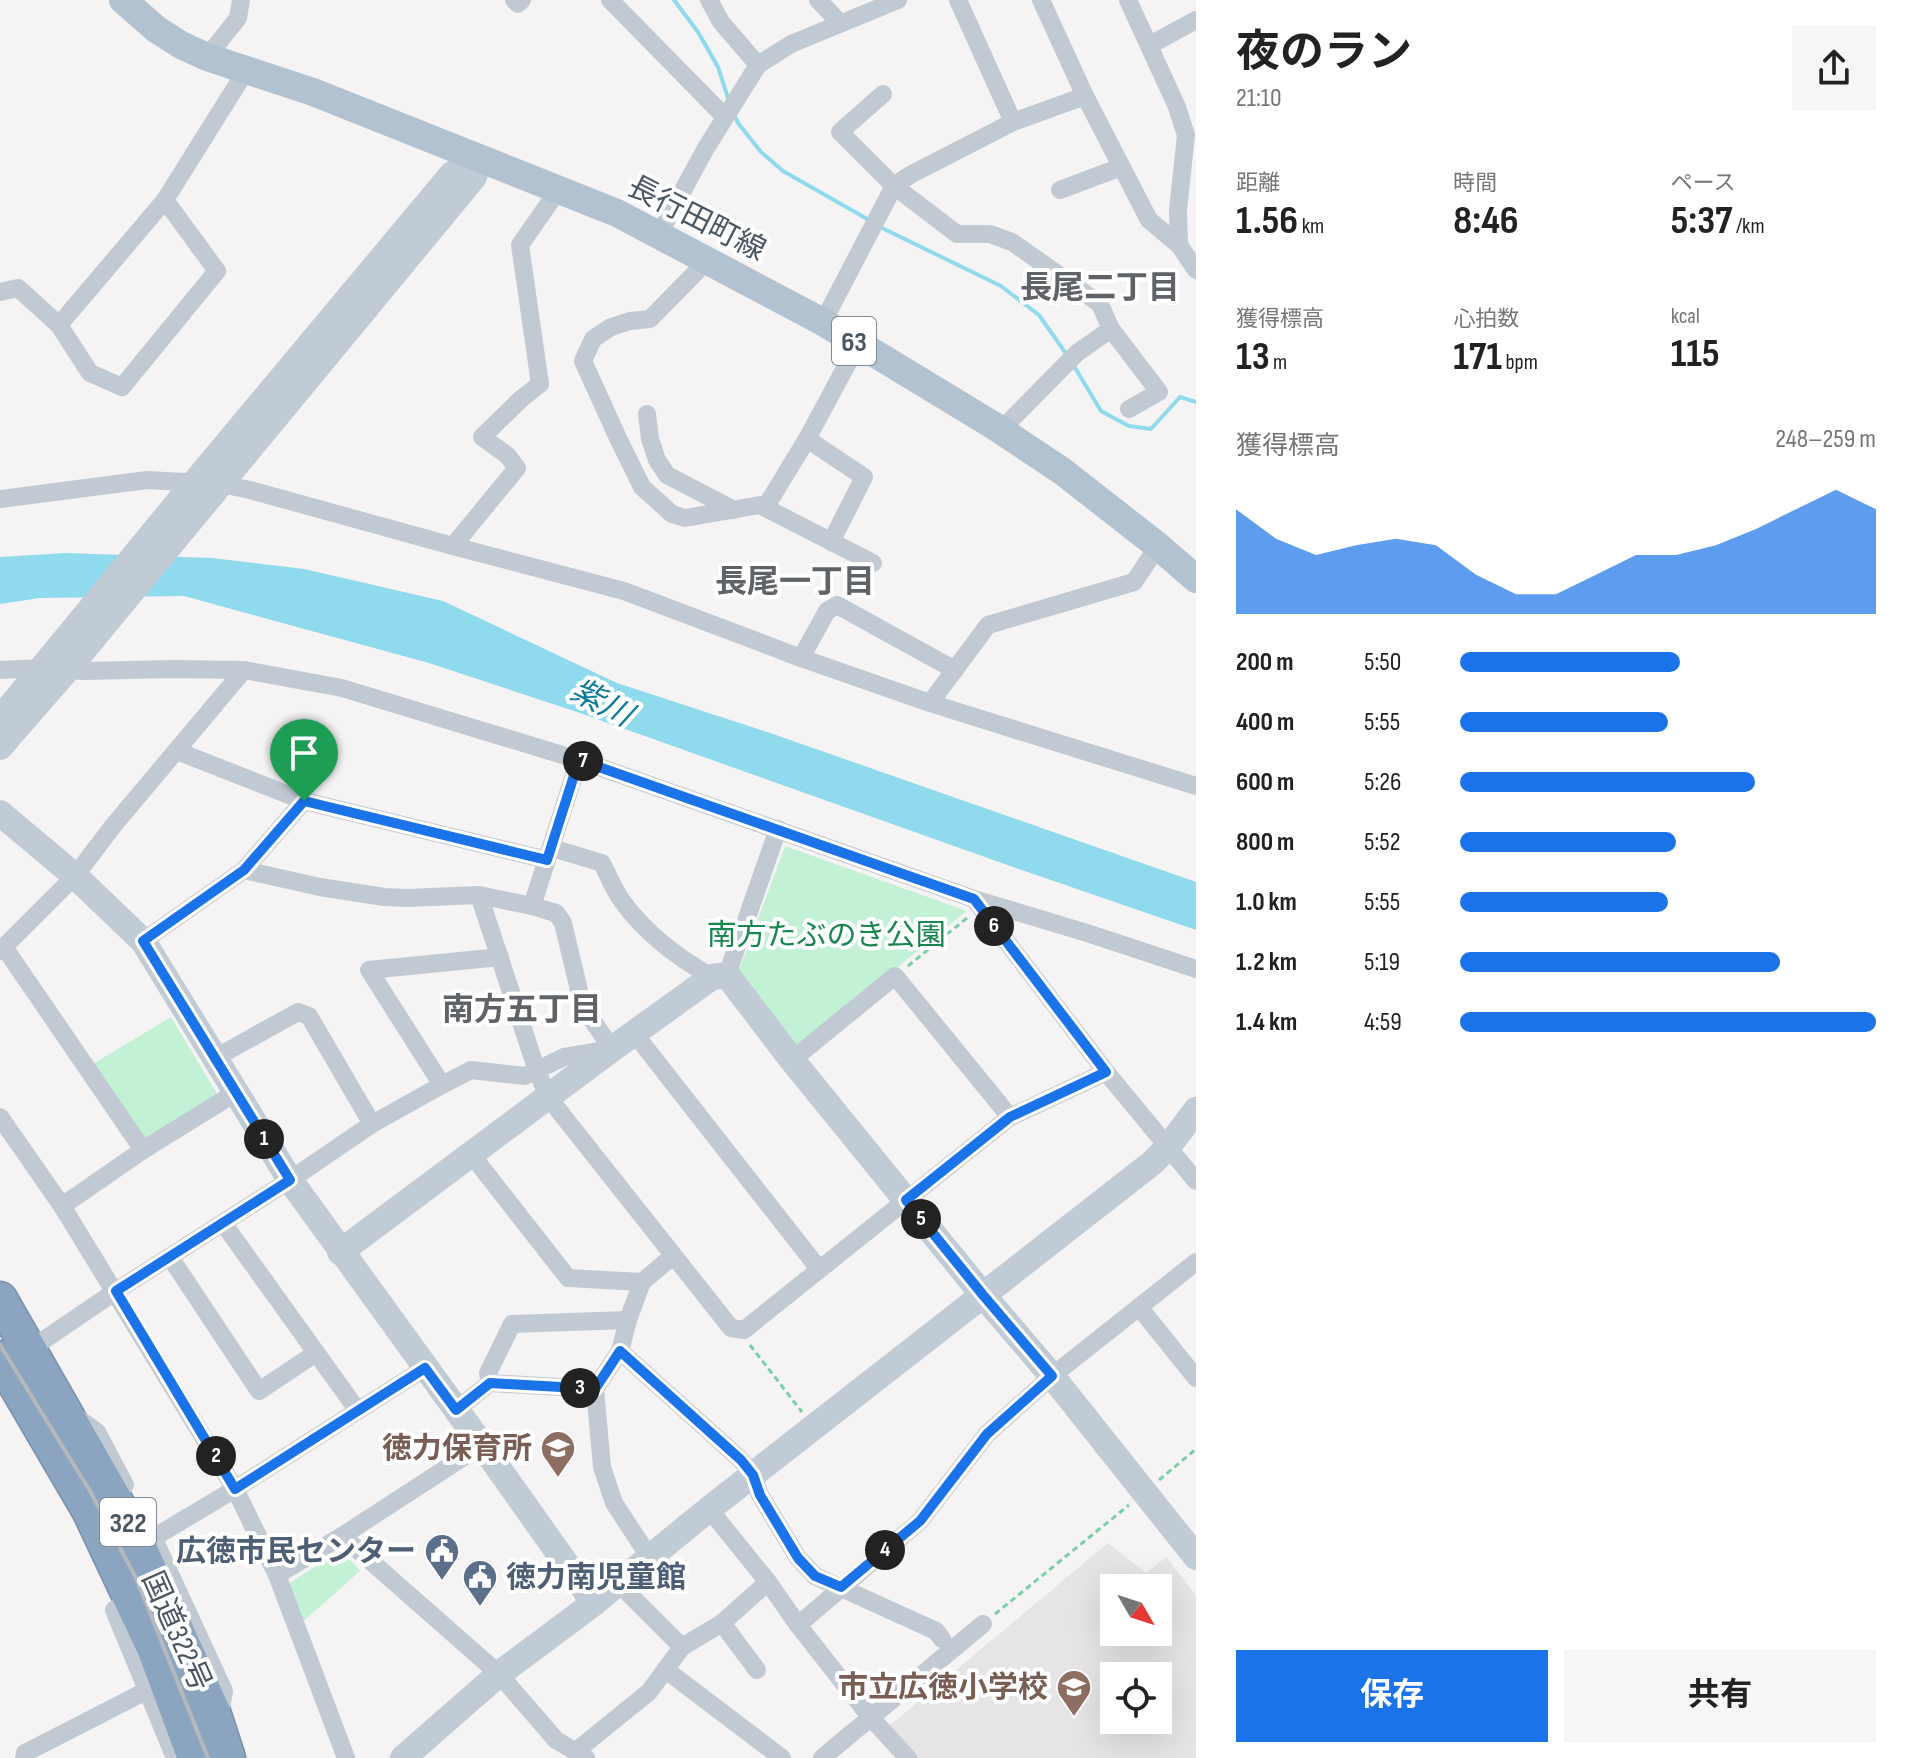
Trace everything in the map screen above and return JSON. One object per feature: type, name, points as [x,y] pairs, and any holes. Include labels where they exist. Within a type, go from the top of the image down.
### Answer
[{"type":"highway","name":"国道322号","points":[[0,1299],[7,1356],[90,1512],[155,1650],[195,1758]]},
{"type":"highway","name":"国道322号","points":[[7,1356],[65,1412],[129,1525],[213,1712],[228,1758]]},
{"type":"main road","name":"長行田町線","points":[[123,0],[156,29],[207,57],[313,92],[559,189],[617,213],[708,260],[823,322],[1001,430],[1062,471],[1194,572]]},
{"type":"street","points":[[207,57],[238,18],[241,0]]},
{"type":"street","points":[[514,0],[518,4],[522,0]]},
{"type":"street","points":[[610,0],[725,117]]},
{"type":"street","points":[[709,0],[721,22],[758,65]]},
{"type":"street","points":[[818,0],[840,23]]},
{"type":"street","points":[[659,234],[758,65],[791,44],[898,0]]},
{"type":"street","points":[[958,0],[1013,122]]},
{"type":"street","points":[[1041,0],[1085,96],[1149,220],[1179,245],[1196,270]]},
{"type":"street","points":[[1128,0],[1191,140],[1178,210],[1179,245]]},
{"type":"street","points":[[1150,45],[1196,20]]},
{"type":"street","points":[[59,325],[165,200],[247,69]]},
{"type":"street","points":[[883,94],[840,132],[894,186],[957,234],[990,234],[1012,242],[1100,304],[1111,329],[1159,392],[1129,409]]},
{"type":"street","points":[[823,322],[894,186],[1013,122],[1085,96]]},
{"type":"street","points":[[0,747],[55,669],[202,490],[452,174],[479,159]]},
{"type":"street","points":[[1060,190],[1121,167]]},
{"type":"street","points":[[453,546],[517,468],[508,456],[482,437],[540,384],[520,245],[559,189]]},
{"type":"street","points":[[0,292],[18,288],[59,325],[90,373],[122,387],[217,271],[165,200]]},
{"type":"street","points":[[708,260],[650,319],[611,327],[593,339],[583,361],[642,487],[672,514],[685,518],[760,505],[873,563]]},
{"type":"street","points":[[1001,430],[1077,353],[1111,329]]},
{"type":"street","points":[[765,508],[807,439],[858,344]]},
{"type":"street","points":[[647,414],[650,439],[657,460],[667,475],[734,510]]},
{"type":"street","points":[[807,439],[864,477],[831,542]]},
{"type":"street","points":[[0,499],[147,480],[202,490],[265,494],[624,591],[930,703],[1196,786]]},
{"type":"street","points":[[930,703],[988,625],[1134,582],[1158,546]]},
{"type":"street","points":[[801,658],[827,611],[837,605],[955,670]]},
{"type":"street","points":[[0,719],[55,669]]},
{"type":"street","points":[[0,670],[244,670],[342,688],[579,760],[977,903],[1087,933],[1196,969]]},
{"type":"street","points":[[143,1150],[2,949],[75,876],[244,670]]},
{"type":"street","points":[[177,751],[304,801],[602,863],[620,899],[646,930],[686,962],[720,976],[792,1060],[1052,1376],[1196,1557]]},
{"type":"street","points":[[532,906],[579,760]]},
{"type":"street","points":[[143,941],[244,870],[304,801]]},
{"type":"street","points":[[0,813],[75,876],[143,941],[290,1180],[594,1603]]},
{"type":"street","points":[[340,1252],[634,1033],[720,976],[778,829]]},
{"type":"street","points":[[244,870],[384,897],[479,895],[556,913],[563,923],[583,1007],[612,1049]]},
{"type":"street","points":[[479,895],[548,1097],[731,1328],[744,1330],[1010,1117],[1106,1072]]},
{"type":"street","points":[[977,903],[1106,1072],[1196,1181]]},
{"type":"street","points":[[442,1085],[369,970],[500,957]]},
{"type":"street","points":[[792,1060],[895,976],[1010,1117]]},
{"type":"street","points":[[215,1058],[298,1012],[309,1016],[372,1124]]},
{"type":"street","points":[[634,1033],[819,1269]]},
{"type":"street","points":[[7,1356],[170,1257],[372,1124],[471,1070],[525,1076],[564,1057],[612,1049]]},
{"type":"street","points":[[62,1206],[143,1150],[235,1093]]},
{"type":"street","points":[[403,1758],[499,1674],[594,1603],[709,1509],[1152,1163],[1196,1110]]},
{"type":"street","points":[[0,1117],[116,1291],[235,1489],[277,1575],[346,1758]]},
{"type":"street","points":[[471,1154],[568,1278],[642,1282]]},
{"type":"street","points":[[223,1223],[358,1411]]},
{"type":"street","points":[[650,1558],[614,1503],[602,1467],[595,1389],[620,1351],[642,1282],[673,1256]]},
{"type":"street","points":[[170,1257],[259,1391],[316,1353]]},
{"type":"street","points":[[798,1625],[920,1521],[987,1434],[1052,1376],[1196,1262]]},
{"type":"street","points":[[1139,1307],[1196,1378]]},
{"type":"street","points":[[490,1383],[488,1373],[512,1324],[628,1320]]},
{"type":"street","points":[[620,1351],[741,1460],[753,1475],[760,1495],[798,1558],[815,1576],[936,1631],[942,1639]]},
{"type":"street","points":[[153,1538],[425,1368]]},
{"type":"street","points":[[456,1410],[490,1383],[595,1389]]},
{"type":"street","points":[[65,1412],[97,1432],[153,1538],[224,1691],[222,1703],[213,1712]]},
{"type":"street","points":[[277,1575],[482,1445]]},
{"type":"street","points":[[709,1509],[871,1718],[908,1758]]},
{"type":"street","points":[[342,1536],[499,1674],[556,1740],[581,1755],[649,1692],[682,1647],[722,1623],[768,1582]]},
{"type":"street","points":[[618,1583],[682,1647]]},
{"type":"street","points":[[131,1599],[114,1610],[175,1758]]},
{"type":"street","points":[[722,1623],[757,1670]]},
{"type":"street","points":[[822,1758],[983,1624]]},
{"type":"street","points":[[666,1670],[782,1758]]},
{"type":"street","points":[[24,1758],[25,1753],[148,1690]]},
{"type":"path","points":[[895,976],[977,903]]},
{"type":"path","points":[[737,1329],[814,1427]]},
{"type":"path","points":[[983,1624],[1196,1449]]},
{"type":"shaded area","points":[[1108,1543],[1146,1573],[1166,1557],[1196,1595],[1196,1758],[918,1758],[889,1726]]},
{"type":"green space","name":"南方たぶのき公園","points":[[785,846],[967,911],[796,1049],[738,973]]},
{"type":"green space","points":[[171,1017],[219,1097],[146,1143],[91,1065]]},
{"type":"green space","points":[[341,1550],[360,1571],[299,1625],[285,1586]]},
{"type":"water","name":"紫川","points":[[66,553],[212,558],[304,569],[443,601],[617,683],[773,734],[1196,882],[1196,930],[580,713],[429,663],[184,596],[40,598],[0,604],[0,557]]},
{"type":"waterway","points":[[674,0],[698,32],[718,67],[728,98]]},
{"type":"waterway","points":[[734,114],[761,152],[783,171],[869,220]]},
{"type":"waterway","points":[[880,227],[1001,286],[1039,315],[1067,355]]},
{"type":"waterway","points":[[1074,366],[1101,411],[1129,426],[1151,429],[1180,397],[1196,402]]},
{"type":"railway","points":[[0,1345],[90,1491],[136,1578],[208,1758]]},
{"type":"place","name":"徳力保育所","points":[[558,1479]]},
{"type":"place","name":"広徳市民センター","points":[[442,1582]]},
{"type":"place","name":"徳力南児童館","points":[[480,1608]]},
{"type":"place","name":"市立広徳小学校","points":[[1074,1718]]},
{"type":"district","name":"長尾二丁目","points":[[1100,287]]},
{"type":"district","name":"長尾一丁目","points":[[795,581]]},
{"type":"district","name":"南方五丁目","points":[[522,1009]]},
{"type":"route","points":[[579,760],[974,899],[1106,1072],[1010,1117],[906,1200],[1052,1376],[987,1434],[920,1521],[841,1587],[815,1576],[798,1558],[760,1495],[753,1475],[741,1460],[620,1351],[595,1389],[490,1383],[456,1410],[425,1368],[235,1489],[116,1291],[290,1180],[143,941],[244,870],[304,801],[547,860],[579,760]]}]
